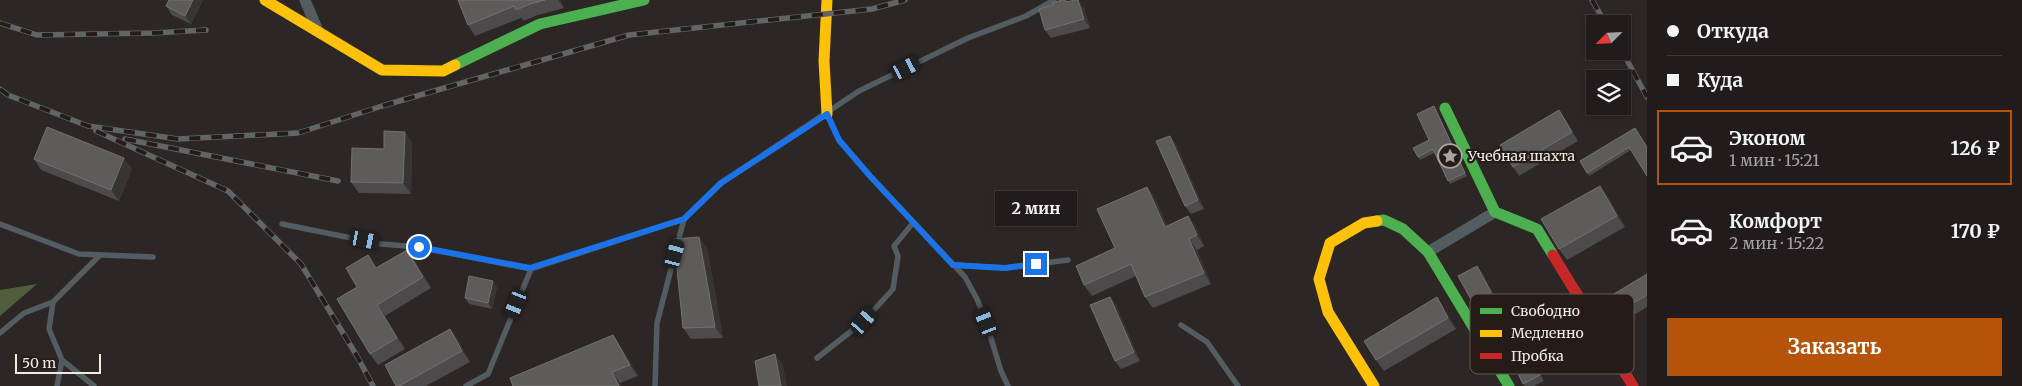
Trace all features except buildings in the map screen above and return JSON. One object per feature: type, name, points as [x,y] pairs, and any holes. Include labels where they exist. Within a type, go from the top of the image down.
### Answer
[{"type":"street","points":[[264,0],[382,70],[443,71],[540,24],[644,0]]},
{"type":"street","points":[[305,0],[318,31]]},
{"type":"street","points":[[827,0],[824,61],[827,114]]},
{"type":"street","points":[[1445,108],[1495,212],[1541,227],[1577,294]]},
{"type":"street","points":[[1428,252],[1495,212]]},
{"type":"street","points":[[1374,386],[1328,312],[1319,279],[1330,243],[1364,223],[1384,220],[1403,229],[1428,252],[1470,321]]},
{"type":"street","points":[[1502,374],[1509,386]]},
{"type":"street","points":[[1626,374],[1633,386]]},
{"type":"lane","points":[[282,224],[381,244],[419,247],[530,268],[684,219],[721,183],[859,91],[968,38],[1026,16],[1054,0]]},
{"type":"lane","points":[[827,114],[839,140],[964,277],[977,299],[986,322],[1000,371],[1008,386]]},
{"type":"lane","points":[[655,386],[657,323],[684,219]]},
{"type":"lane","points":[[817,358],[864,321],[893,289],[898,256],[894,246],[913,223]]},
{"type":"lane","points":[[0,224],[79,254],[153,257]]},
{"type":"lane","points":[[0,333],[24,313],[53,302],[100,255]]},
{"type":"lane","points":[[953,265],[1005,268],[1068,260]]},
{"type":"lane","points":[[466,386],[488,374],[530,268]]},
{"type":"lane","points":[[53,302],[49,329],[62,360],[94,386]]},
{"type":"lane","points":[[1181,325],[1207,342],[1238,386]]},
{"type":"lane","points":[[57,386],[62,360]]},
{"type":"green space","points":[[37,284],[0,316],[0,290]]},
{"type":"railway","points":[[0,89],[8,95],[88,126],[178,139],[298,133],[382,106],[629,35],[872,9],[905,0]]},
{"type":"railway","points":[[1592,0],[1601,15]]},
{"type":"railway","points":[[0,23],[37,35],[206,30]]},
{"type":"railway","points":[[1627,60],[1647,97]]},
{"type":"railway","points":[[96,131],[228,191],[301,264],[373,386]]},
{"type":"railway","points":[[125,139],[338,181]]},
{"type":"traffic: fast","points":[[455,65],[540,24],[644,0]]},
{"type":"traffic: fast","points":[[1445,108],[1495,212],[1537,229],[1553,255]]},
{"type":"traffic: fast","points":[[1377,221],[1384,220],[1403,229],[1428,252],[1470,321]]},
{"type":"traffic: fast","points":[[1502,374],[1509,386]]},
{"type":"traffic: slow","points":[[265,0],[382,70],[443,71],[455,65]]},
{"type":"traffic: slow","points":[[827,0],[824,61],[827,114]]},
{"type":"traffic: slow","points":[[1374,386],[1328,312],[1319,279],[1330,243],[1364,223],[1377,221]]},
{"type":"traffic: jam","points":[[1553,255],[1577,294]]},
{"type":"traffic: jam","points":[[1626,374],[1633,386]]},
{"type":"place","name":"Учебная шахта","points":[[1450,156]]},
{"type":"route","points":[[419,247],[530,268],[684,219],[721,183],[827,114],[839,140],[953,265],[1005,268],[1036,264]]}]
